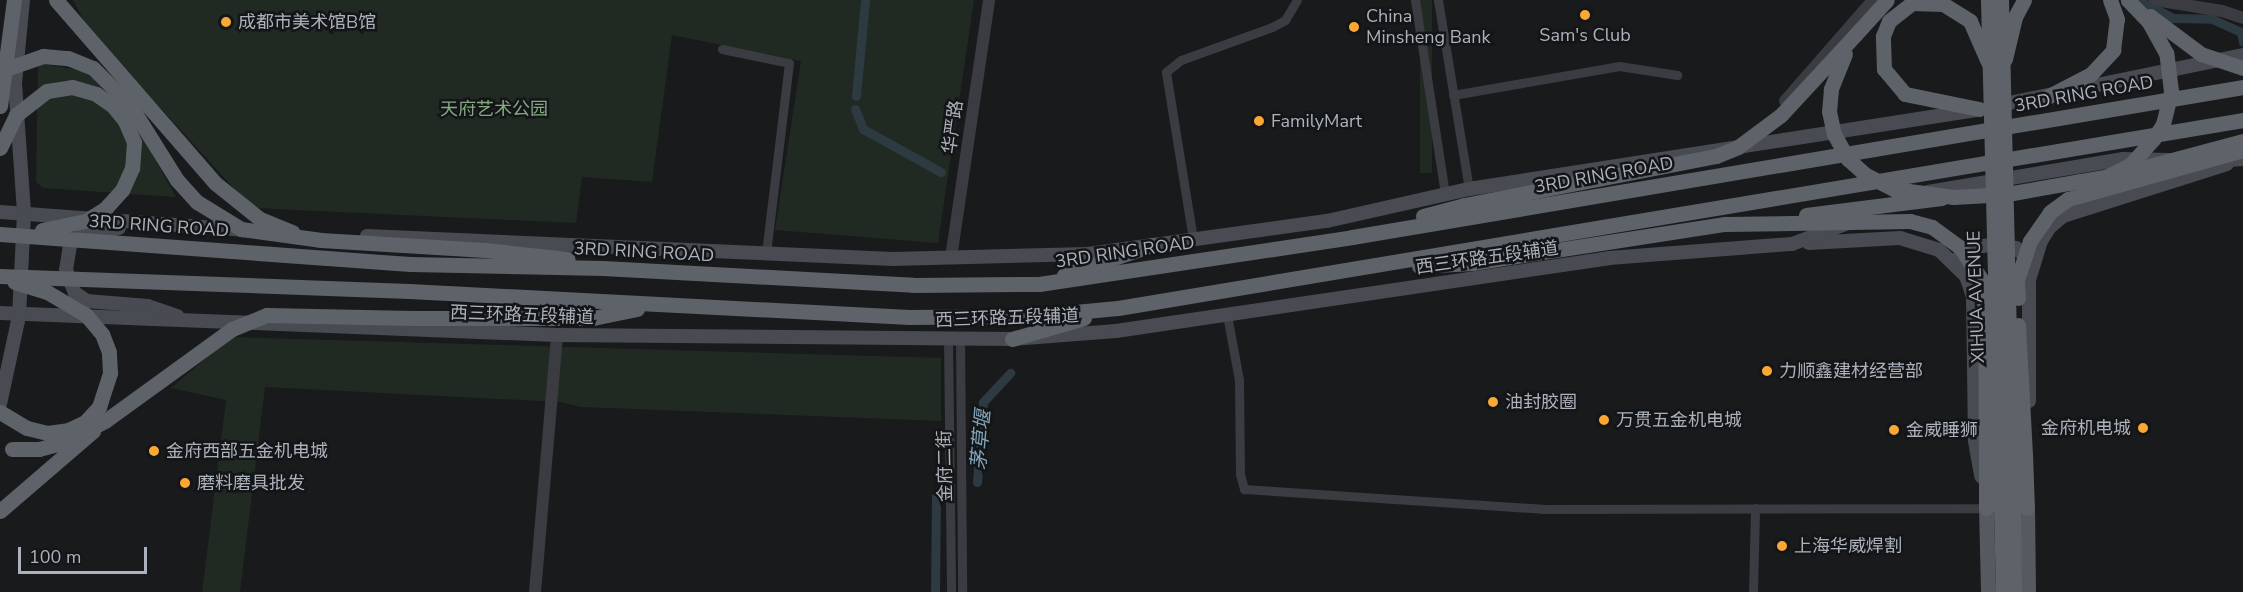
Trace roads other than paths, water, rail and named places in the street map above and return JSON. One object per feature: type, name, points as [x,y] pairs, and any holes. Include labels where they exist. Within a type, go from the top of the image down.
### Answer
[{"type":"highway","points":[[0,106],[14,0]]},
{"type":"highway","points":[[56,0],[237,204],[288,231],[321,240]]},
{"type":"highway","points":[[1352,237],[1464,205],[1716,156],[1738,147],[1781,115],[1887,0]]},
{"type":"highway","name":"XIHUA AVENUE","points":[[1988,0],[1996,68],[2007,508],[2014,592]]},
{"type":"highway","name":"XIHUA AVENUE","points":[[1996,68],[2001,0]]},
{"type":"highway","points":[[1996,68],[2015,17],[2024,0]]},
{"type":"highway","points":[[2047,97],[2091,74],[2113,50],[2117,34],[2117,19],[2110,0]]},
{"type":"highway","points":[[2129,0],[2201,54],[2243,68]]},
{"type":"highway","points":[[2108,176],[2130,165],[2150,144],[2163,124],[2171,91],[2166,52],[2148,21],[2129,0]]},
{"type":"highway","points":[[1979,109],[1905,94],[1884,69],[1881,53],[1889,21],[1912,3],[1927,1],[1958,10],[1970,21],[1996,68]]},
{"type":"highway","points":[[1855,35],[1838,69],[1830,111],[1834,134],[1848,159],[1866,175],[1894,189],[1953,197]]},
{"type":"highway","points":[[0,71],[43,56],[68,58],[93,68],[130,105],[177,180],[197,202],[242,229],[321,240],[485,250],[570,259],[603,268]]},
{"type":"highway","points":[[0,148],[16,115],[32,99],[47,91],[72,87],[96,94],[113,106],[134,142],[132,168],[122,190],[106,208],[85,221],[57,228],[2,234]]},
{"type":"highway","name":"3RD RING ROAD","points":[[2,234],[410,264],[603,268],[913,285],[1039,284],[1117,275],[1352,237],[2243,87]]},
{"type":"highway","points":[[0,277],[409,291],[909,317],[1032,316],[1118,308],[2243,120]]},
{"type":"highway","points":[[1354,268],[1472,263],[1725,224],[1953,197],[2007,194],[2108,176],[2243,141]]},
{"type":"highway","points":[[2002,323],[2039,225],[2068,199],[2241,156]]},
{"type":"highway","points":[[1725,224],[1910,221],[1932,227],[1960,247],[1985,285],[2002,323]]},
{"type":"highway","points":[[1039,284],[1152,245]]},
{"type":"highway","points":[[0,277],[47,292],[86,315],[102,334],[109,352],[110,373],[99,407],[85,422],[68,430],[47,432],[27,429],[0,412]]},
{"type":"highway","points":[[2007,508],[2025,454],[2017,280]]},
{"type":"highway","points":[[1985,285],[1986,449],[2007,508]]},
{"type":"highway","points":[[0,511],[105,421],[215,340],[267,315],[593,318],[658,304]]},
{"type":"highway","points":[[1012,339],[1118,308]]},
{"type":"highway","points":[[2003,352],[2022,388]]},
{"type":"highway","points":[[1985,390],[2003,352]]},
{"type":"highway","points":[[0,446],[39,450],[105,421]]},
{"type":"highway","name":"XIHUA AVENUE","points":[[2003,592],[2007,508]]},
{"type":"main road","points":[[0,404],[18,316],[24,212],[15,83],[23,0]]},
{"type":"main road","points":[[0,212],[24,212],[138,225],[766,253],[951,258],[1088,254],[1327,221],[1469,189],[1722,147],[1997,106],[2243,55]]},
{"type":"main road","points":[[1988,592],[2007,508],[2030,442],[2027,297],[2033,262],[2049,228],[2063,216],[2241,156]]},
{"type":"main road","name":"西三环路五段辅道","points":[[0,313],[18,316],[557,335],[1012,339],[1116,331],[1610,258],[1792,244],[1835,230],[1891,202],[1999,180],[2123,159],[2241,156]]},
{"type":"main road","points":[[138,225],[79,237],[70,245],[66,270],[75,293],[87,301],[148,306],[193,321]]},
{"type":"main road","points":[[1792,244],[1900,238],[1939,250],[1966,276],[1973,296],[1975,441],[2007,508],[2028,592]]},
{"type":"main road","points":[[1953,262],[1973,247],[2001,244],[2016,248],[2033,262]]},
{"type":"street","name":"华严路","points":[[951,258],[989,0]]},
{"type":"street","points":[[1193,238],[1166,72],[1180,60],[1272,27],[1285,20],[1298,0]]},
{"type":"street","points":[[1415,0],[1445,194]]},
{"type":"street","points":[[1438,0],[1469,189]]},
{"type":"street","points":[[1722,147],[1776,110],[1872,0]]},
{"type":"street","points":[[2155,0],[2222,10],[2243,18]]},
{"type":"street","points":[[722,49],[789,63],[766,253]]},
{"type":"street","points":[[1453,95],[1619,66],[1677,75]]},
{"type":"street","points":[[1227,315],[1239,380],[1240,474],[1244,489],[1542,509],[2007,508]]},
{"type":"street","points":[[535,592],[557,335]]},
{"type":"street","name":"金府二街","points":[[951,592],[954,339]]},
{"type":"street","name":"金府二街","points":[[954,339],[963,592]]},
{"type":"street","points":[[1753,592],[1755,508]]},
{"type":"waterway","name":"茅草堰","points":[[856,96],[865,0]]},
{"type":"waterway","points":[[2138,0],[2173,18],[2212,19],[2241,32],[2243,42]]},
{"type":"waterway","name":"茅草堰","points":[[855,109],[863,129],[941,172]]},
{"type":"waterway","name":"茅草堰","points":[[977,482],[983,402],[1010,373]]},
{"type":"waterway","name":"茅草堰","points":[[935,592],[936,496],[943,493]]},
{"type":"place","name":"Sam's Club","points":[[1585,15]]},
{"type":"place","name":"成都市美术馆B馆","points":[[226,22]]},
{"type":"place","name":"China Minsheng Bank","points":[[1354,27]]},
{"type":"place","name":"FamilyMart","points":[[1259,121]]},
{"type":"place","name":"力顺鑫建材经营部","points":[[1767,371]]},
{"type":"place","name":"油封胶圈","points":[[1493,402]]},
{"type":"place","name":"万贯五金机电城","points":[[1604,420]]},
{"type":"place","name":"金府机电城","points":[[2143,428]]},
{"type":"place","name":"金威睡狮","points":[[1894,430]]},
{"type":"place","name":"金府西部五金机电城","points":[[154,451]]},
{"type":"place","name":"磨料磨具批发","points":[[185,483]]},
{"type":"place","name":"上海华威焊割","points":[[1782,546]]},
{"type":"park label","name":"天府艺术公园","points":[[494,109]]}]
